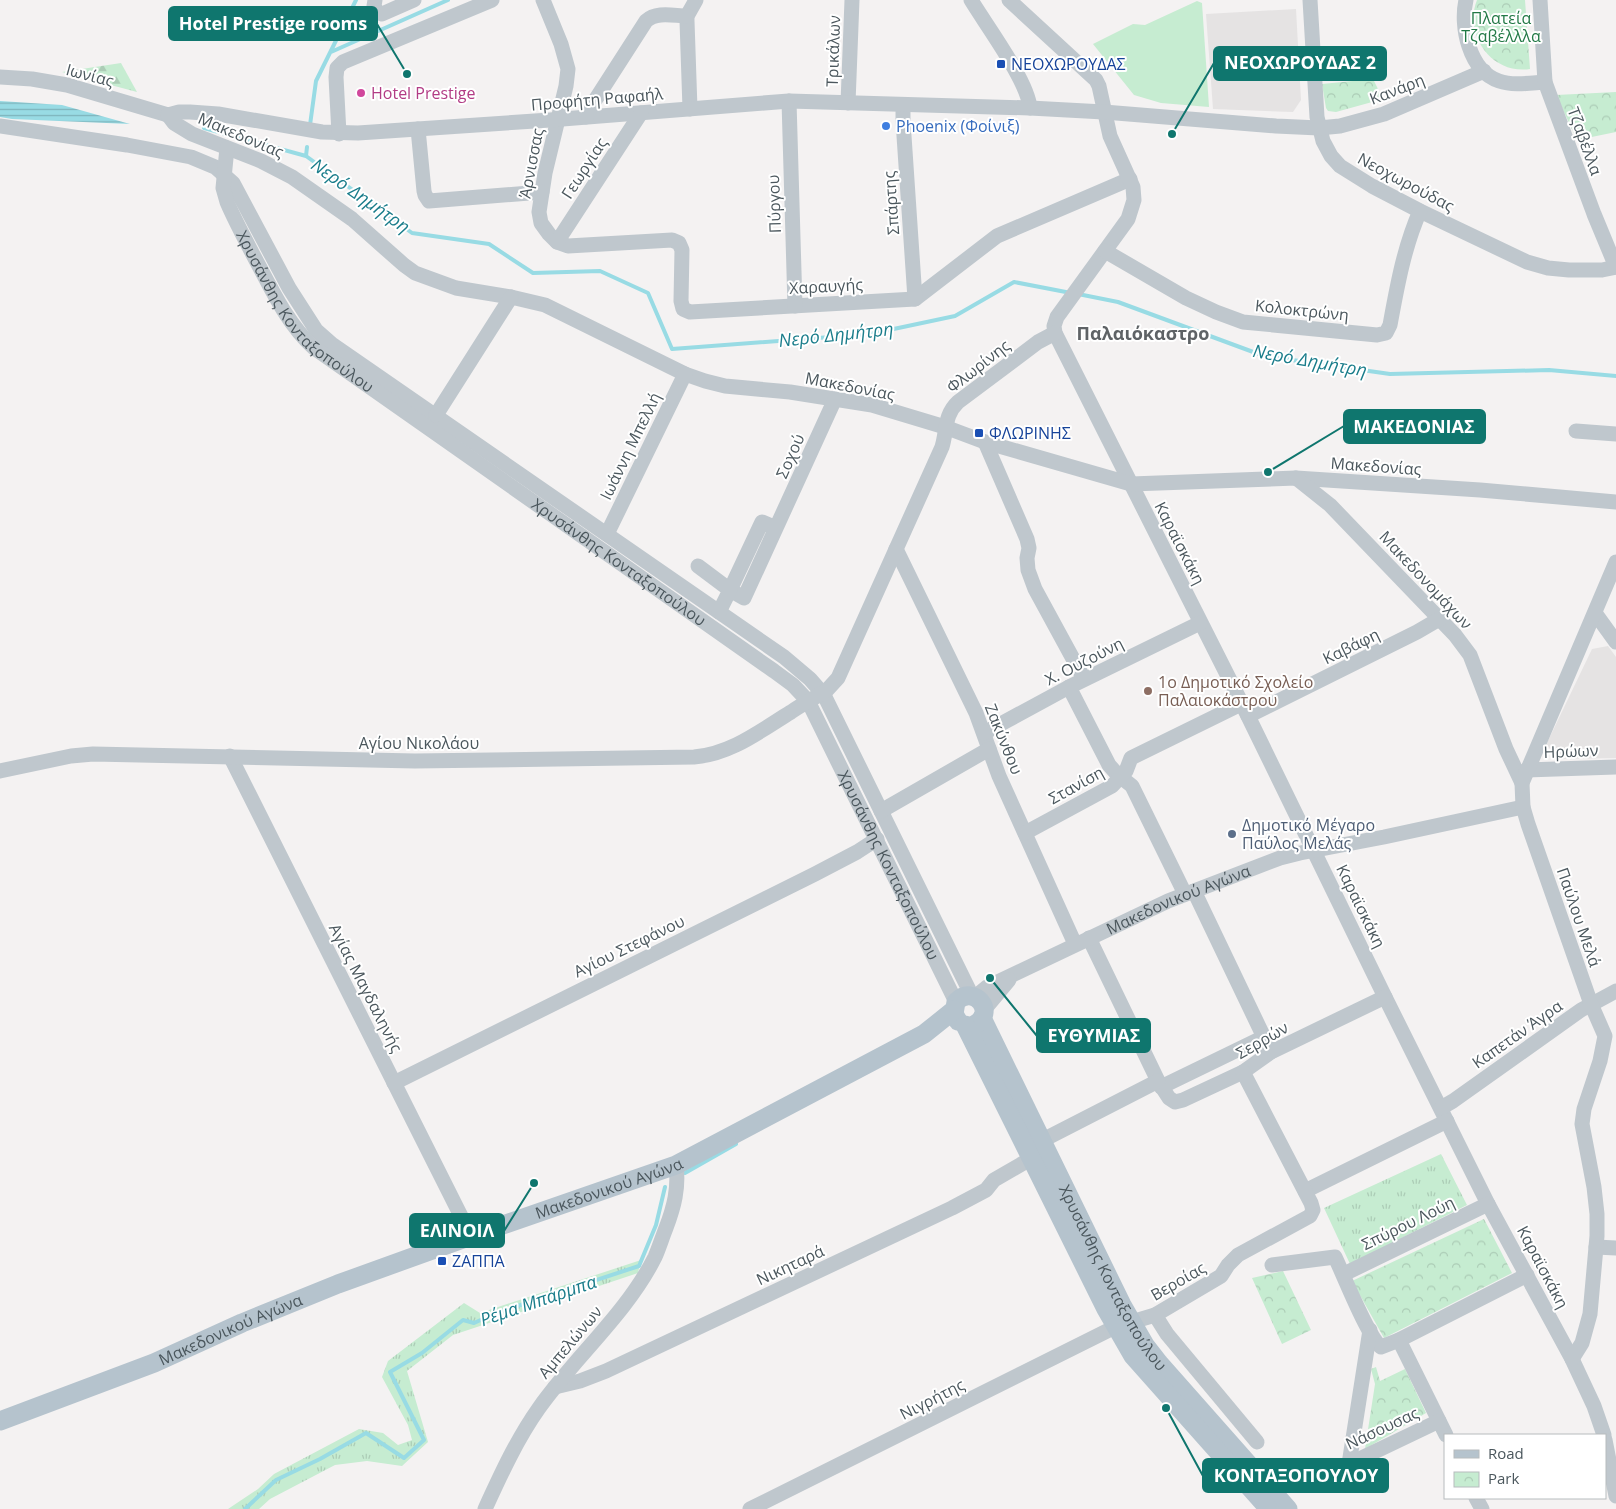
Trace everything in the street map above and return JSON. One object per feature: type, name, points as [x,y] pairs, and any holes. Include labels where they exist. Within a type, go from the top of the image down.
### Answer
[{"type":"main road","name":"Μακεδονικού Αγώνα","points":[[0,1420],[154,1363],[242,1323],[338,1284],[676,1165],[924,1034],[953,1025],[969,1010]]},
{"type":"main road","name":"Χρυσάνθης Κονταξοπούλου","points":[[969,1010],[1041,1141],[1123,1324],[1133,1356],[1269,1509]]},
{"type":"main road","name":"Χρυσάνθης Κονταξοπούλου","points":[[969,1010],[1032,1158],[1123,1324],[1145,1345],[1288,1509]]},
{"type":"street","points":[[376,6],[382,14],[414,0]]},
{"type":"street","points":[[338,134],[336,77],[337,68],[343,62],[492,0]]},
{"type":"street","name":"Άρνισσας","points":[[543,0],[561,44],[568,70],[539,207],[540,219],[546,231],[557,242]]},
{"type":"street","points":[[690,109],[687,16],[696,0]]},
{"type":"street","name":"Τρικάλων","points":[[848,103],[852,0]]},
{"type":"street","points":[[971,0],[1019,77],[1027,92],[1030,108],[1319,128]]},
{"type":"street","points":[[1009,0],[1096,80],[1110,136],[1130,180],[1134,194],[1132,210],[1128,220],[1064,307],[1055,321],[1055,333]]},
{"type":"street","name":"Νεοχωρούδας","points":[[1310,0],[1316,110],[1319,128],[1328,151],[1340,166],[1372,186],[1420,211],[1514,257],[1538,266],[1558,270],[1583,271],[1616,267]]},
{"type":"street","name":"Τζαβέλλα","points":[[1540,0],[1545,82],[1594,214],[1616,267]]},
{"type":"street","points":[[1464,2],[1466,35],[1472,54],[1484,72],[1494,79],[1506,82],[1545,82]]},
{"type":"street","points":[[586,117],[592,104],[646,21],[660,15],[687,16]]},
{"type":"street","name":"Κανάρη","points":[[1319,128],[1340,126],[1384,114],[1484,72]]},
{"type":"street","name":"Ιωνίας","points":[[0,77],[67,85],[168,115]]},
{"type":"street","name":"Προφήτη Ραφαήλ","points":[[168,115],[185,112],[218,114],[338,134],[557,120],[788,101],[1030,108]]},
{"type":"street","name":"Πύργου","points":[[788,101],[794,306]]},
{"type":"street","name":"Σπάρτης","points":[[903,105],[915,299]]},
{"type":"street","name":"Γεωργίας","points":[[557,242],[641,113]]},
{"type":"street","name":"Μακεδονίας","points":[[168,115],[174,123],[183,129],[262,161],[310,189],[352,219],[415,273],[456,288],[530,301],[551,308],[685,374],[705,381],[725,386],[790,392],[872,405],[945,427],[985,442],[1131,484],[1296,478],[1480,490],[1616,502]]},
{"type":"street","points":[[0,126],[127,145],[191,157],[207,163],[224,173]]},
{"type":"street","points":[[418,129],[424,190],[425,196],[429,201],[542,192]]},
{"type":"street","name":"Χρυσάνθης Κονταξοπούλου","points":[[227,148],[222,188],[232,215],[284,312],[298,332],[313,347],[774,671],[793,685],[808,701],[877,839],[969,1010]]},
{"type":"street","name":"Χρυσάνθης Κονταξοπούλου","points":[[224,173],[240,194],[289,288],[316,330],[333,345],[784,657],[810,679],[822,693],[881,811],[969,1010]]},
{"type":"street","points":[[915,299],[996,236],[1130,180]]},
{"type":"street","name":"Κολοκτρώνη","points":[[1105,251],[1186,298],[1243,322],[1377,335],[1386,332],[1390,325],[1402,264],[1420,211]]},
{"type":"street","name":"Χαραυγής","points":[[557,242],[568,246],[672,240],[679,243],[682,250],[683,309],[690,312],[915,299]]},
{"type":"street","points":[[436,415],[510,297]]},
{"type":"street","name":"Φλωρίνης","points":[[822,693],[831,687],[838,678],[942,447],[945,427],[950,413],[958,402],[1038,342],[1055,333]]},
{"type":"street","name":"Καραϊσκάκη","points":[[1055,333],[1245,710],[1488,1204],[1572,1358]]},
{"type":"street","name":"Ιωάννη Μπελλή","points":[[607,534],[685,374]]},
{"type":"street","name":"Σοχού","points":[[730,590],[744,598],[835,399]]},
{"type":"street","points":[[1576,431],[1616,434]]},
{"type":"street","points":[[985,442],[1027,540],[1029,548],[1027,558],[1028,570],[1035,589],[1084,680]]},
{"type":"street","name":"Μακεδονομάχων","points":[[1296,478],[1330,505],[1441,618],[1455,635],[1470,656],[1506,749],[1524,777]]},
{"type":"street","name":"Ζακύνθου","points":[[896,549],[984,734],[999,776],[1025,833],[1160,1084]]},
{"type":"street","points":[[698,566],[730,590],[719,612]]},
{"type":"street","name":"Παύλου Μελά","points":[[1572,1358],[1582,1343],[1590,1314],[1596,1247],[1596,1205],[1582,1124],[1584,1109],[1600,1061],[1611,1037],[1591,1004],[1523,807],[1524,777],[1615,566]]},
{"type":"street","points":[[1595,613],[1616,642]]},
{"type":"street","name":"Καβάφη","points":[[1245,710],[1417,632],[1441,618]]},
{"type":"street","name":"Χ. Ουζούνη","points":[[984,734],[1069,687],[1200,623]]},
{"type":"street","points":[[1069,687],[1109,765],[1132,786],[1190,892],[1271,1052]]},
{"type":"street","name":"Αγίου Νικολάου","points":[[0,771],[71,756],[93,754],[415,761],[694,758],[717,753],[742,742],[822,693]]},
{"type":"street","name":"Στανίση","points":[[1025,833],[1112,786],[1121,777],[1131,758],[1245,710]]},
{"type":"street","points":[[881,811],[989,748]]},
{"type":"street","name":"Αγίας Μαγδαληνής","points":[[230,756],[471,1236]]},
{"type":"street","name":"Ηρώων","points":[[1524,777],[1616,767]]},
{"type":"street","name":"Μακεδονικού Αγώνα","points":[[969,1010],[994,997],[1015,974],[1082,941],[1190,892],[1280,858],[1523,807]]},
{"type":"street","name":"Αγίου Στεφάνου","points":[[394,1083],[806,878],[857,852],[877,839]]},
{"type":"street","name":"Καπετάν Άγρα","points":[[1305,1192],[1444,1114],[1453,1101],[1591,1004],[1616,991]]},
{"type":"street","name":"Σερρών","points":[[1160,1084],[1172,1100],[1179,1102],[1244,1072],[1271,1052],[1385,997]]},
{"type":"street","name":"Σερρών","points":[[1041,1141],[1264,1037]]},
{"type":"street","points":[[1244,1072],[1305,1192]]},
{"type":"street","name":"Νικηταρά","points":[[554,1387],[580,1381],[606,1371],[952,1208],[986,1190],[994,1180],[1032,1158]]},
{"type":"street","name":"Αμπελώνων","points":[[485,1509],[524,1431],[554,1387],[627,1299],[655,1256],[675,1202],[678,1179],[676,1165]]},
{"type":"street","name":"Βεροίας","points":[[1123,1324],[1155,1315],[1221,1276],[1238,1255],[1303,1221],[1312,1213],[1312,1207],[1305,1192]]},
{"type":"street","name":"Σπύρου Λούη","points":[[1344,1274],[1488,1204]]},
{"type":"street","points":[[1596,1247],[1616,1248]]},
{"type":"street","points":[[1272,1265],[1335,1257],[1376,1343],[1381,1347],[1399,1340],[1527,1276]]},
{"type":"street","points":[[1155,1315],[1167,1334],[1257,1442]]},
{"type":"street","name":"Νιγρήτης","points":[[750,1509],[1123,1324]]},
{"type":"street","points":[[1349,1464],[1370,1330]]},
{"type":"street","points":[[1399,1340],[1446,1434]]},
{"type":"street","points":[[1572,1358],[1591,1399],[1604,1434]]},
{"type":"street","name":"Νάσουσας","points":[[1314,1482],[1439,1421]]},
{"type":"street","points":[[1606,1445],[1616,1496]]},
{"type":"shaded area","points":[[1296,9],[1301,100],[1293,112],[1213,109],[1206,14]]},
{"type":"shaded area","points":[[1608,646],[1616,657],[1616,758],[1562,759],[1546,745],[1592,649]]},
{"type":"green space","name":"Πλατεία Τζαβέλλλα","points":[[1477,0],[1525,0],[1530,69],[1516,69],[1504,66],[1484,50],[1474,26]]},
{"type":"green space","points":[[1197,1],[1202,3],[1209,107],[1161,103],[1134,95],[1093,44],[1133,24],[1145,25]]},
{"type":"green space","points":[[121,63],[137,92],[62,72]]},
{"type":"green space","points":[[1373,79],[1383,99],[1336,112],[1328,111],[1326,108],[1322,84]]},
{"type":"green space","points":[[1616,92],[1616,132],[1577,140],[1556,95]]},
{"type":"green space","points":[[1441,1154],[1467,1205],[1350,1264],[1324,1208]]},
{"type":"green space","points":[[1484,1219],[1512,1273],[1384,1338],[1352,1281]]},
{"type":"green space","points":[[641,1260],[638,1273],[453,1335],[407,1371],[428,1442],[402,1466],[367,1461],[335,1465],[270,1499],[259,1509],[228,1509],[258,1489],[274,1474],[359,1429],[383,1433],[398,1445],[412,1440],[408,1425],[382,1377],[388,1361],[464,1303],[480,1313]]},
{"type":"green space","points":[[1283,1271],[1311,1330],[1282,1344],[1252,1278]]},
{"type":"green space","points":[[1376,1367],[1380,1381],[1405,1369],[1426,1413],[1365,1449],[1375,1384],[1371,1369]]},
{"type":"water","points":[[0,101],[62,105],[130,124],[0,117]]},
{"type":"waterway","points":[[310,125],[316,81],[356,0]]},
{"type":"waterway","points":[[331,52],[448,0]]},
{"type":"waterway","name":"Νερό Δημήτρη","points":[[204,128],[306,156],[412,233],[489,244],[533,273],[600,271],[648,293],[672,349],[870,334],[955,316],[1014,282],[1071,293]]},
{"type":"waterway","points":[[306,156],[307,147]]},
{"type":"waterway","name":"Νερό Δημήτρη","points":[[1078,294],[1118,302],[1264,356],[1390,374],[1549,370],[1616,376]]},
{"type":"waterway","name":"Ρέμα Μπάρμπα","points":[[685,1173],[736,1144]]},
{"type":"waterway","name":"Ρέμα Μπάρμπα","points":[[245,1509],[276,1480],[320,1459],[366,1433],[404,1458],[424,1440],[390,1372],[422,1353],[463,1320],[474,1323],[496,1313],[639,1266],[656,1225],[665,1187]]},
{"type":"place","name":"ΝΕΟΧΩΡΟΥΔΑΣ","points":[[1001,64]]},
{"type":"place","name":"Hotel Prestige rooms","points":[[407,74]]},
{"type":"place","name":"Hotel Prestige","points":[[361,93]]},
{"type":"place","name":"Phoenix (Φοίνιξ)","points":[[886,126]]},
{"type":"place","name":"ΝΕΟΧΩΡΟΥΔΑΣ 2","points":[[1172,134]]},
{"type":"place","name":"ΦΛΩΡΙΝΗΣ","points":[[979,433]]},
{"type":"place","name":"ΜΑΚΕΔΟΝΙΑΣ","points":[[1268,472]]},
{"type":"place","name":"1ο Δημοτικό Σχολείο Παλαιοκάστρου","points":[[1148,691]]},
{"type":"place","name":"Δημοτικό Μέγαρο Παύλος Μελάς","points":[[1232,834]]},
{"type":"place","name":"ΕΥΘΥΜΙΑΣ","points":[[990,978]]},
{"type":"place","name":"ΕΛΙΝΟΙΛ","points":[[534,1183]]},
{"type":"place","name":"ΖΑΠΠΑ","points":[[442,1261]]},
{"type":"place","name":"ΚΟΝΤΑΞΟΠΟΥΛΟΥ","points":[[1166,1408]]},
{"type":"district","name":"Παλαιόκαστρο","points":[[1143,333]]}]
